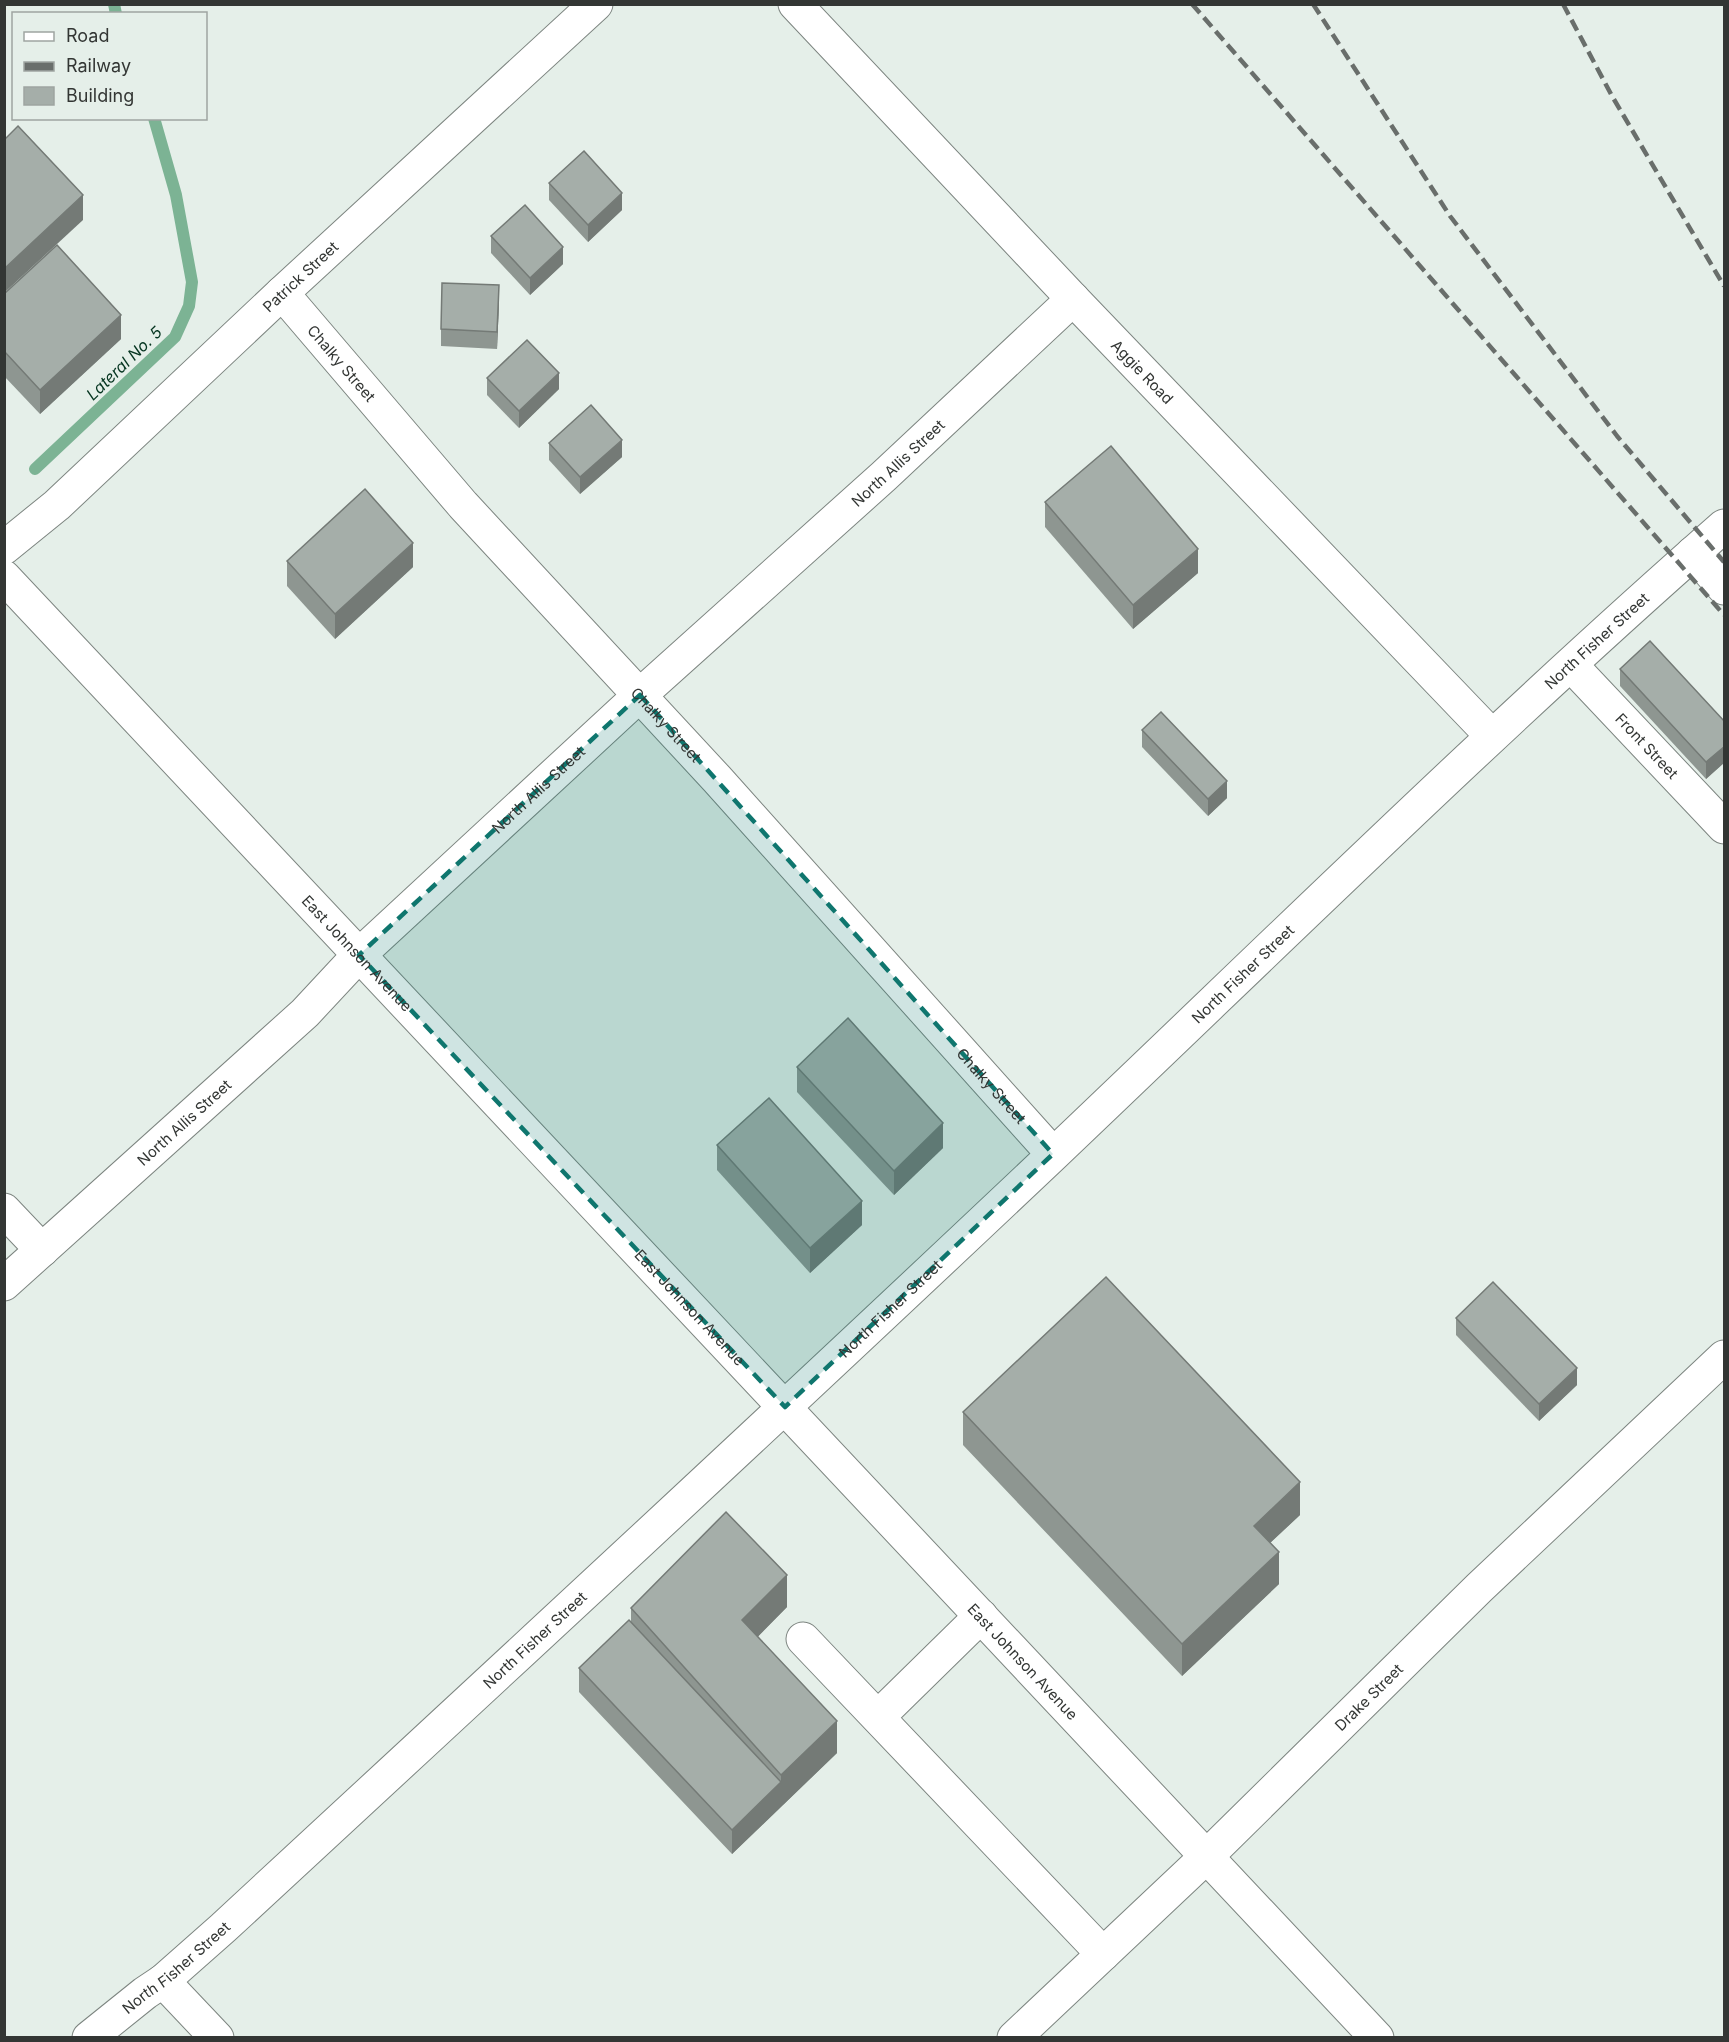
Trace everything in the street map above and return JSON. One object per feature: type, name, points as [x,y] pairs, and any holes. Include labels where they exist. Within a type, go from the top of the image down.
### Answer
[{"type":"street","name":"Patrick Street","points":[[4,548],[57,504],[596,4]]},
{"type":"street","name":"Aggie Road","points":[[795,4],[1073,299],[1492,736]]},
{"type":"street","name":"Chalky Street","points":[[282,293],[463,505],[717,778],[1053,1154]]},
{"type":"street","name":"North Allis Street","points":[[4,1284],[304,1013],[359,955],[640,695],[884,476],[1073,299]]},
{"type":"street","name":"North Fisher Street","points":[[89,2037],[163,1981],[223,1928],[785,1407],[1492,736],[1725,526]]},
{"type":"street","points":[[1687,559],[1725,588]]},
{"type":"street","name":"East Johnson Avenue","points":[[4,577],[1377,2037]]},
{"type":"street","name":"Front Street","points":[[1571,665],[1725,827]]},
{"type":"street","points":[[4,1209],[42,1250]]},
{"type":"street","name":"Drake Street","points":[[1014,2037],[1206,1857],[1479,1588],[1725,1357]]},
{"type":"street","points":[[878,1717],[981,1616]]},
{"type":"street","points":[[803,1639],[1103,1954]]},
{"type":"street","points":[[163,1981],[217,2037]]},
{"type":"highlighted area","points":[[640,695],[1053,1154],[785,1407],[359,955]]},
{"type":"building","points":[[18,126],[83,195],[4,269],[4,140]]},
{"type":"building","points":[[584,151],[622,193],[588,225],[549,183]]},
{"type":"building","points":[[525,205],[563,247],[530,278],[491,236]]},
{"type":"building","points":[[57,245],[121,315],[40,390],[4,351],[4,294]]},
{"type":"building","points":[[442,283],[499,285],[497,332],[441,329]]},
{"type":"building","points":[[527,340],[559,373],[519,411],[487,378]]},
{"type":"building","points":[[591,405],[622,440],[580,477],[549,443]]},
{"type":"building","points":[[1111,446],[1198,549],[1133,605],[1045,502]]},
{"type":"building","points":[[365,489],[413,543],[335,614],[287,561]]},
{"type":"building","points":[[1650,641],[1725,722],[1725,746],[1706,762],[1620,669]]},
{"type":"building","points":[[1161,712],[1227,781],[1208,799],[1142,730]]},
{"type":"building","points":[[848,1018],[943,1123],[894,1171],[797,1067]]},
{"type":"building","points":[[769,1098],[862,1201],[810,1248],[717,1145]]},
{"type":"building","points":[[1106,1277],[1300,1482],[1254,1526],[1279,1552],[1182,1644],[963,1412]]},
{"type":"building","points":[[1493,1282],[1577,1368],[1539,1404],[1456,1318]]},
{"type":"building","points":[[726,1512],[787,1575],[742,1620],[837,1721],[781,1775],[631,1608]]},
{"type":"building","points":[[629,1620],[781,1782],[732,1830],[579,1668]]},
{"type":"waterway","name":"Lateral No. 5","points":[[114,4],[116,12]]},
{"type":"waterway","name":"Lateral No. 5","points":[[35,469],[175,337],[189,306],[192,282],[176,195],[155,120]]},
{"type":"railway","points":[[1192,4],[1724,615]]},
{"type":"railway","points":[[1313,4],[1450,216],[1617,436],[1724,562]]},
{"type":"railway","points":[[1563,4],[1612,96],[1724,286]]}]
